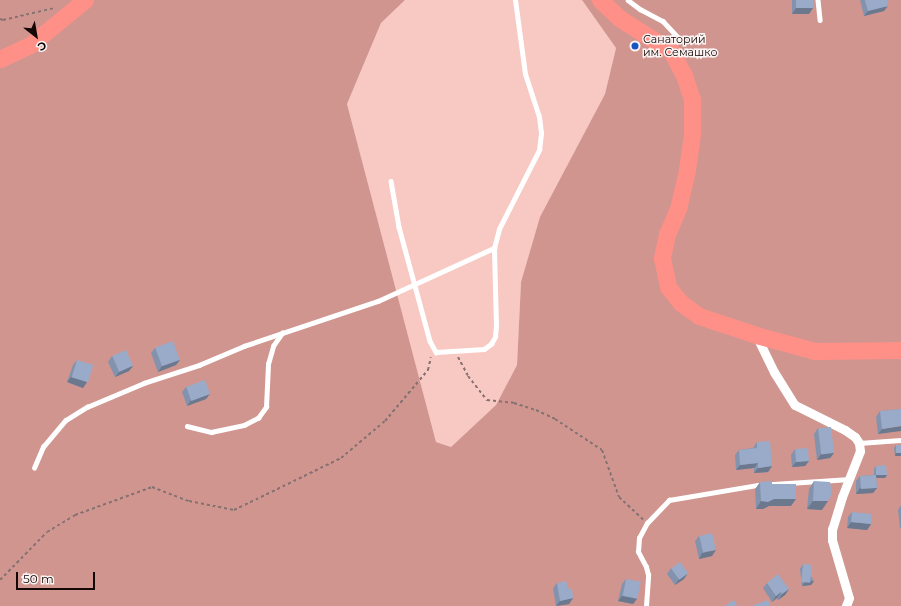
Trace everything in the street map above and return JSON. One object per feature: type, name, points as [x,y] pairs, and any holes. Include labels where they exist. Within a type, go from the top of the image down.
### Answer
[{"type":"highway","points":[[0,59],[30,45],[85,0]]},
{"type":"highway","points":[[600,0],[619,18],[671,51],[684,75],[692,99],[692,134],[687,170],[679,206],[667,234],[662,258],[668,286],[681,303],[699,316],[756,335],[815,351],[901,350]]},
{"type":"street","points":[[756,335],[774,372],[795,406],[845,430],[855,437],[859,443],[860,451],[832,529],[832,540],[849,598],[846,606]]},
{"type":"lane","points":[[391,181],[399,227],[430,341],[436,352],[484,349],[491,344],[495,337],[496,296],[494,248],[499,229],[505,214],[539,150],[541,133],[539,117],[525,74],[515,0]]},
{"type":"lane","points":[[628,0],[640,9],[662,21],[679,38],[671,51]]},
{"type":"lane","points":[[818,0],[820,20]]},
{"type":"lane","points":[[34,468],[43,447],[66,420],[87,407],[144,383],[199,365],[244,346],[378,301],[494,248]]},
{"type":"lane","points":[[187,426],[211,432],[244,425],[258,418],[266,407],[268,364],[273,346],[282,333]]},
{"type":"lane","points":[[859,443],[901,440]]},
{"type":"lane","points":[[646,606],[648,575],[646,567],[638,552],[639,538],[647,523],[669,500],[758,485],[850,479]]},
{"type":"path","points":[[0,19],[3,20],[55,7]]},
{"type":"path","points":[[455,351],[468,376],[487,400],[514,404],[536,410],[555,419],[602,450],[619,497],[647,523]]},
{"type":"path","points":[[0,580],[47,532],[75,515],[152,487],[189,501],[234,510],[341,458],[385,421],[428,370],[430,359],[436,352]]},
{"type":"shaded area","points":[[0,0],[405,0],[381,23],[347,104],[436,442],[451,447],[496,405],[517,365],[521,282],[540,217],[605,94],[616,48],[582,0],[901,0],[901,606],[0,606]]},
{"type":"shaded area","points":[[405,0],[582,0],[616,48],[605,94],[540,218],[521,282],[517,365],[496,405],[451,447],[436,442],[347,104],[381,23]]},
{"type":"building","points":[[796,0],[813,0],[813,8],[796,8]]},
{"type":"building","points":[[865,0],[887,0],[888,6],[868,11]]},
{"type":"building","points":[[173,341],[180,360],[162,366],[155,347]]},
{"type":"building","points":[[126,350],[133,366],[119,372],[112,356]]},
{"type":"building","points":[[77,360],[93,365],[88,382],[72,377]]},
{"type":"building","points":[[205,380],[210,394],[191,401],[186,387]]},
{"type":"building","points":[[901,409],[901,426],[882,429],[880,411]]},
{"type":"building","points":[[831,427],[834,453],[821,454],[818,429]]},
{"type":"building","points":[[770,441],[772,466],[758,468],[758,463],[740,465],[739,450],[757,448],[757,442]]},
{"type":"building","points":[[896,445],[901,445],[901,453],[896,453]]},
{"type":"building","points":[[808,448],[809,461],[796,462],[795,449]]},
{"type":"building","points":[[886,465],[887,475],[876,475],[876,466]]},
{"type":"building","points":[[876,475],[877,488],[861,489],[860,476]]},
{"type":"building","points":[[772,481],[772,484],[796,484],[796,499],[774,499],[768,502],[761,501],[760,482]]},
{"type":"building","points":[[814,481],[830,482],[832,494],[828,501],[813,501]]},
{"type":"building","points":[[852,512],[872,514],[871,524],[851,522]]},
{"type":"building","points":[[712,533],[716,550],[703,552],[699,536]]},
{"type":"building","points":[[680,562],[688,573],[679,580],[671,568]]},
{"type":"building","points":[[803,564],[812,565],[810,583],[801,582]]},
{"type":"building","points":[[778,574],[789,589],[776,596],[767,583]]},
{"type":"building","points":[[626,579],[641,582],[637,599],[623,596]]},
{"type":"building","points":[[566,581],[568,589],[572,588],[573,598],[560,601],[557,583]]},
{"type":"building","points":[[734,600],[737,606],[725,606]]},
{"type":"building","points":[[768,600],[770,606],[754,606],[754,605]]},
{"type":"place","name":"Санаторий им. Семашко","points":[[635,46]]}]
